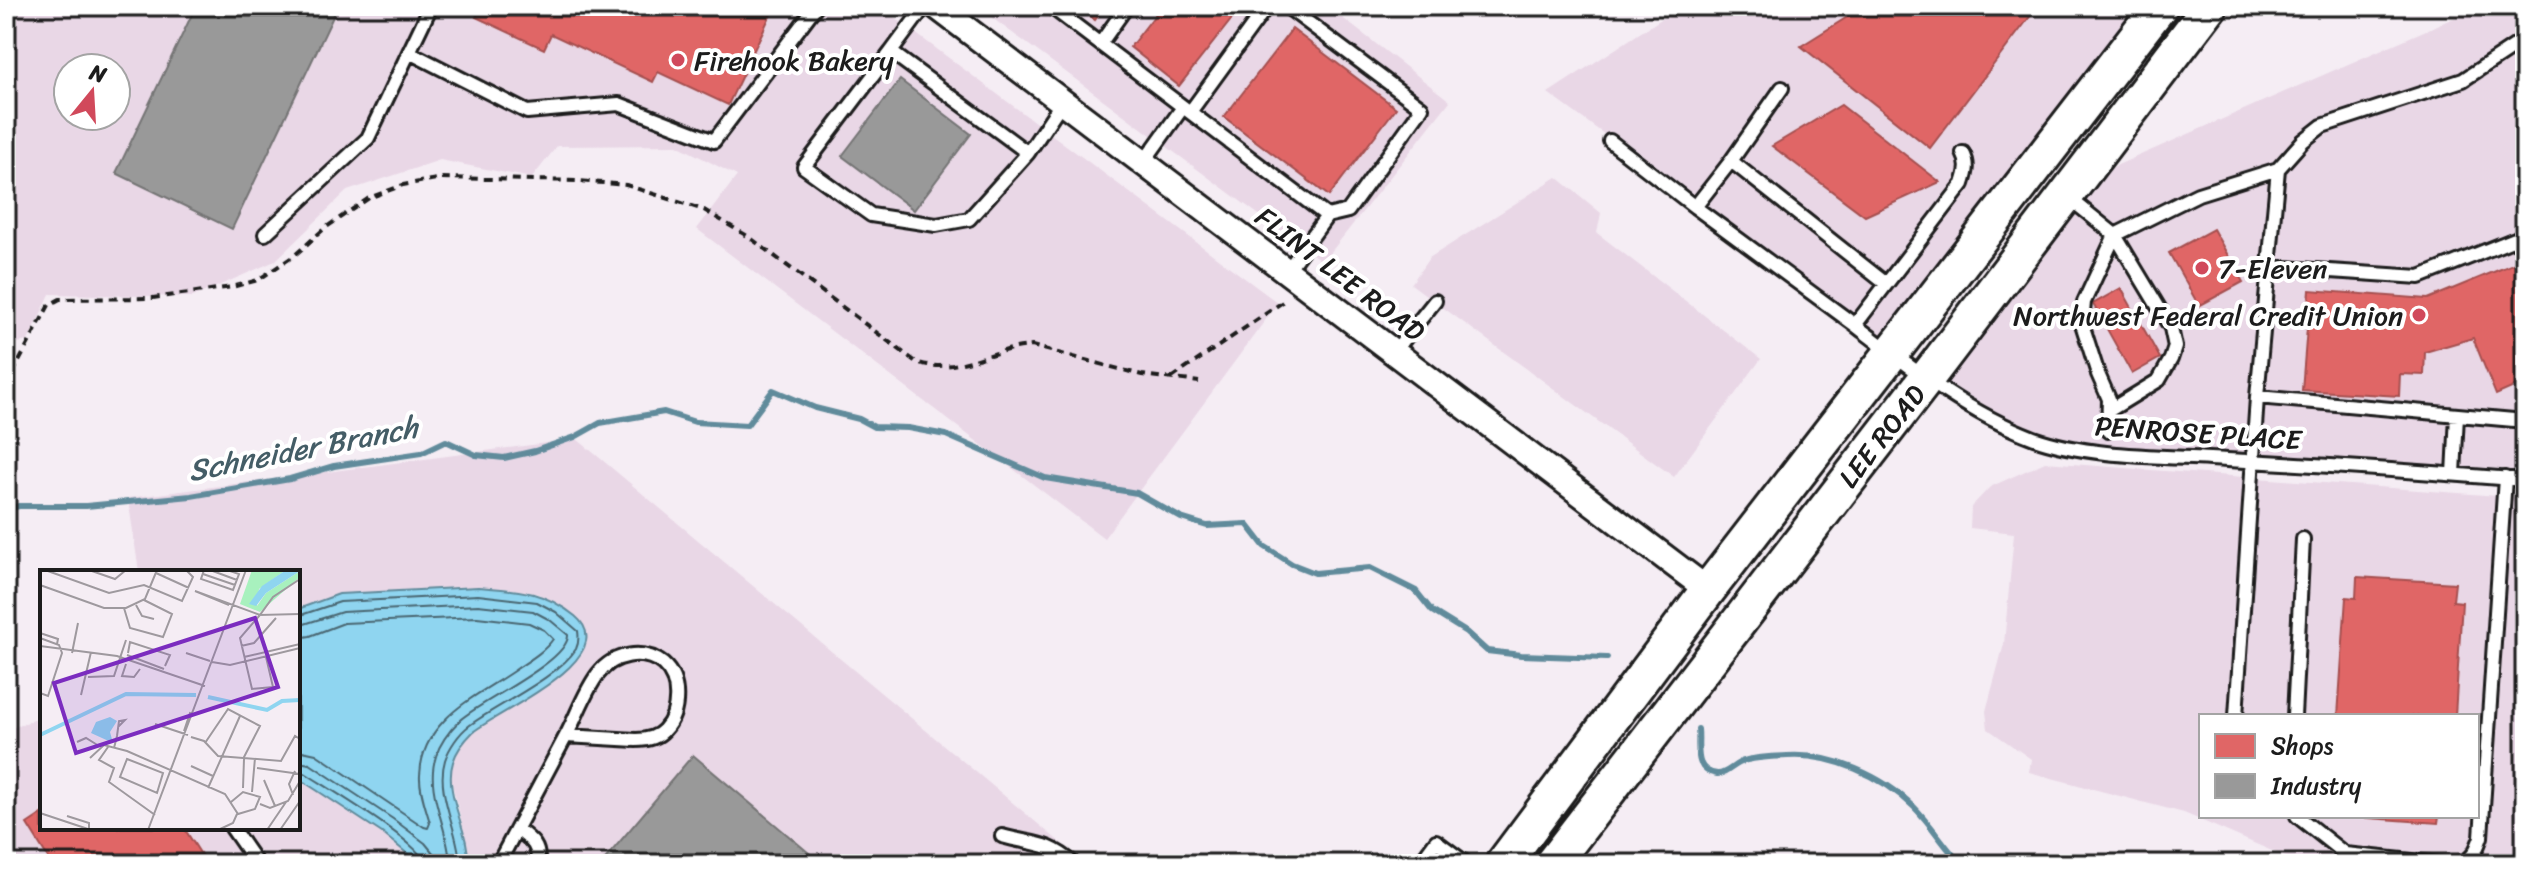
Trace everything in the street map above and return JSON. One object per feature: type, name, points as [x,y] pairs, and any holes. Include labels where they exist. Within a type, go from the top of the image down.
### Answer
[{"type":"street","name":"FLINT LEE ROAD","points":[[936,6],[1708,590]]},
{"type":"street","name":"LEE ROAD","points":[[1503,864],[1708,590],[2160,6]]},
{"type":"street","name":"LEE ROAD","points":[[1552,864],[2210,6]]},
{"type":"lane","points":[[265,234],[368,138],[431,6]]},
{"type":"lane","points":[[409,52],[527,112],[619,104],[714,141],[816,6]]},
{"type":"lane","points":[[925,6],[804,167],[871,215],[936,225],[969,219],[1028,153],[1062,102]]},
{"type":"lane","points":[[1050,6],[1327,216]]},
{"type":"lane","points":[[1100,44],[1127,6]]},
{"type":"lane","points":[[1143,163],[1267,6]]},
{"type":"lane","points":[[1286,6],[1422,108],[1348,211],[1327,216],[1287,271]]},
{"type":"lane","points":[[2108,431],[2109,399],[2082,324],[2084,302],[2115,235],[2198,194],[2278,169],[2303,141],[2322,126],[2463,80],[2525,39]]},
{"type":"lane","points":[[891,52],[1028,153]]},
{"type":"lane","points":[[1695,207],[1782,88]]},
{"type":"lane","name":"PENROSE PLACE","points":[[1610,141],[1926,379],[2010,428],[2058,444],[2125,453],[2525,480]]},
{"type":"lane","points":[[1855,325],[1963,184],[1967,161],[1963,153]]},
{"type":"lane","points":[[1731,161],[1885,283]]},
{"type":"lane","points":[[2236,714],[2257,397],[2278,169]]},
{"type":"lane","points":[[2065,195],[2115,235],[2171,328],[2175,347],[2159,380],[2110,410]]},
{"type":"lane","points":[[2269,267],[2420,277],[2525,235]]},
{"type":"lane","points":[[1394,352],[1435,301]]},
{"type":"lane","points":[[2257,397],[2525,421]]},
{"type":"lane","points":[[2454,474],[2457,415]]},
{"type":"lane","points":[[2458,864],[2476,854],[2481,837],[2505,478]]},
{"type":"lane","points":[[2294,714],[2303,539]]},
{"type":"lane","points":[[498,864],[598,673],[625,655],[643,655],[655,659],[672,675],[677,697],[675,711],[664,731],[656,736],[636,740],[566,736]]},
{"type":"lane","points":[[2300,818],[2345,854],[2441,864]]},
{"type":"lane","points":[[517,829],[535,843],[539,855],[537,864]]},
{"type":"lane","points":[[233,830],[257,864]]},
{"type":"lane","points":[[1002,836],[1039,843],[1064,855],[1074,864]]},
{"type":"lane","points":[[1419,864],[1436,841],[1467,864]]},
{"type":"path","points":[[6,386],[49,305],[60,299],[153,298],[232,287],[258,280],[369,198],[403,185],[442,178],[626,185],[704,210],[749,237],[916,362],[930,367],[955,366],[1018,347],[1032,346],[1142,375],[1199,382]]},
{"type":"path","points":[[1170,379],[1307,286]]},
{"type":"shaded area","points":[[6,6],[879,6],[1278,303],[1104,538],[697,229],[737,176],[677,145],[557,146],[532,178],[440,160],[347,191],[275,261],[193,297],[50,294],[28,341],[6,345]]},
{"type":"shaded area","points":[[976,6],[1327,6],[1450,101],[1323,262]]},
{"type":"shaded area","points":[[1681,6],[2146,6],[1890,344],[1548,93]]},
{"type":"shaded area","points":[[2481,6],[2525,6],[2525,480],[2166,456],[2038,439],[1926,379],[2072,185]]},
{"type":"shaded area","points":[[1557,177],[1601,213],[1597,233],[1761,359],[1674,477],[1411,284],[1429,258]]},
{"type":"shaded area","points":[[577,439],[1086,864],[468,864],[464,831],[450,776],[453,761],[473,733],[558,677],[581,656],[587,642],[586,629],[539,594],[512,589],[478,587],[339,594],[300,608],[300,570],[139,570],[128,498]]},
{"type":"shaded area","points":[[2045,462],[2525,498],[2525,854],[2490,856],[2477,864],[2302,864],[2184,813],[2029,772],[2031,759],[1988,729],[1986,711],[2004,644],[2014,533],[1970,528],[1971,507],[1990,487]]},
{"type":"shaded area","points":[[40,718],[40,830],[300,830],[300,779],[382,833],[420,864],[6,864],[6,730]]},
{"type":"water","points":[[478,587],[505,589],[552,601],[575,616],[586,632],[584,649],[571,665],[552,682],[473,732],[454,758],[451,786],[468,851],[468,864],[420,864],[382,833],[300,779],[300,608],[339,594]]},
{"type":"building: Shops","name":"Firehook Bakery","points":[[482,6],[753,6],[771,14],[728,105],[658,72],[653,82],[551,34],[544,49],[476,17]]},
{"type":"building: Shops","points":[[1077,6],[1106,6],[1095,20]]},
{"type":"building: Shops","points":[[1162,6],[1242,6],[1179,86],[1130,47]]},
{"type":"building: Shops","points":[[1865,6],[2038,6],[1930,148],[1801,46]]},
{"type":"building: Shops","points":[[1292,29],[1396,108],[1329,196],[1224,117]]},
{"type":"building: Shops","points":[[1841,105],[1940,182],[1865,216],[1772,146]]},
{"type":"building: Shops","points":[[2213,229],[2243,282],[2199,306],[2169,253]]},
{"type":"building: Shops","points":[[2525,259],[2525,382],[2496,395],[2473,338],[2425,352],[2424,375],[2400,374],[2399,396],[2302,390],[2310,290],[2428,299]]},
{"type":"building: Shops","points":[[2121,288],[2160,358],[2132,374],[2093,304]]},
{"type":"building: Shops","points":[[2357,577],[2455,583],[2453,601],[2462,602],[2455,714],[2338,714],[2346,597],[2356,598]]},
{"type":"building: Shops","points":[[40,815],[40,830],[185,830],[207,864],[52,864],[27,824]]},
{"type":"building: Shops","points":[[2368,818],[2439,818],[2438,823]]},
{"type":"building: Industry","points":[[196,6],[338,6],[232,229],[116,173]]},
{"type":"building: Industry","points":[[900,80],[971,134],[914,210],[842,156]]},
{"type":"building: Industry","points":[[693,755],[822,864],[601,864]]},
{"type":"waterway","name":"Schneider Branch","points":[[6,509],[19,506],[86,506],[191,496],[290,479],[334,466],[421,453],[446,441],[476,455],[504,458],[575,437],[600,423],[664,412],[695,422],[747,425],[773,390],[815,408],[859,419],[874,427],[908,428],[946,435],[1045,478],[1137,493],[1181,518],[1207,526],[1247,524],[1264,546],[1292,564],[1315,573],[1370,568],[1416,591],[1432,611],[1466,632],[1487,651],[1607,658]]},
{"type":"waterway","points":[[1698,729],[1699,757],[1709,772],[1720,774],[1741,762],[1754,759],[1804,756],[1821,758],[1872,776],[1914,807],[1961,864]]},
{"type":"place","name":"Firehook Bakery","points":[[678,60]]},
{"type":"place","name":"7-Eleven","points":[[2202,268]]},
{"type":"place","name":"Northwest Federal Credit Union","points":[[2419,315]]}]
